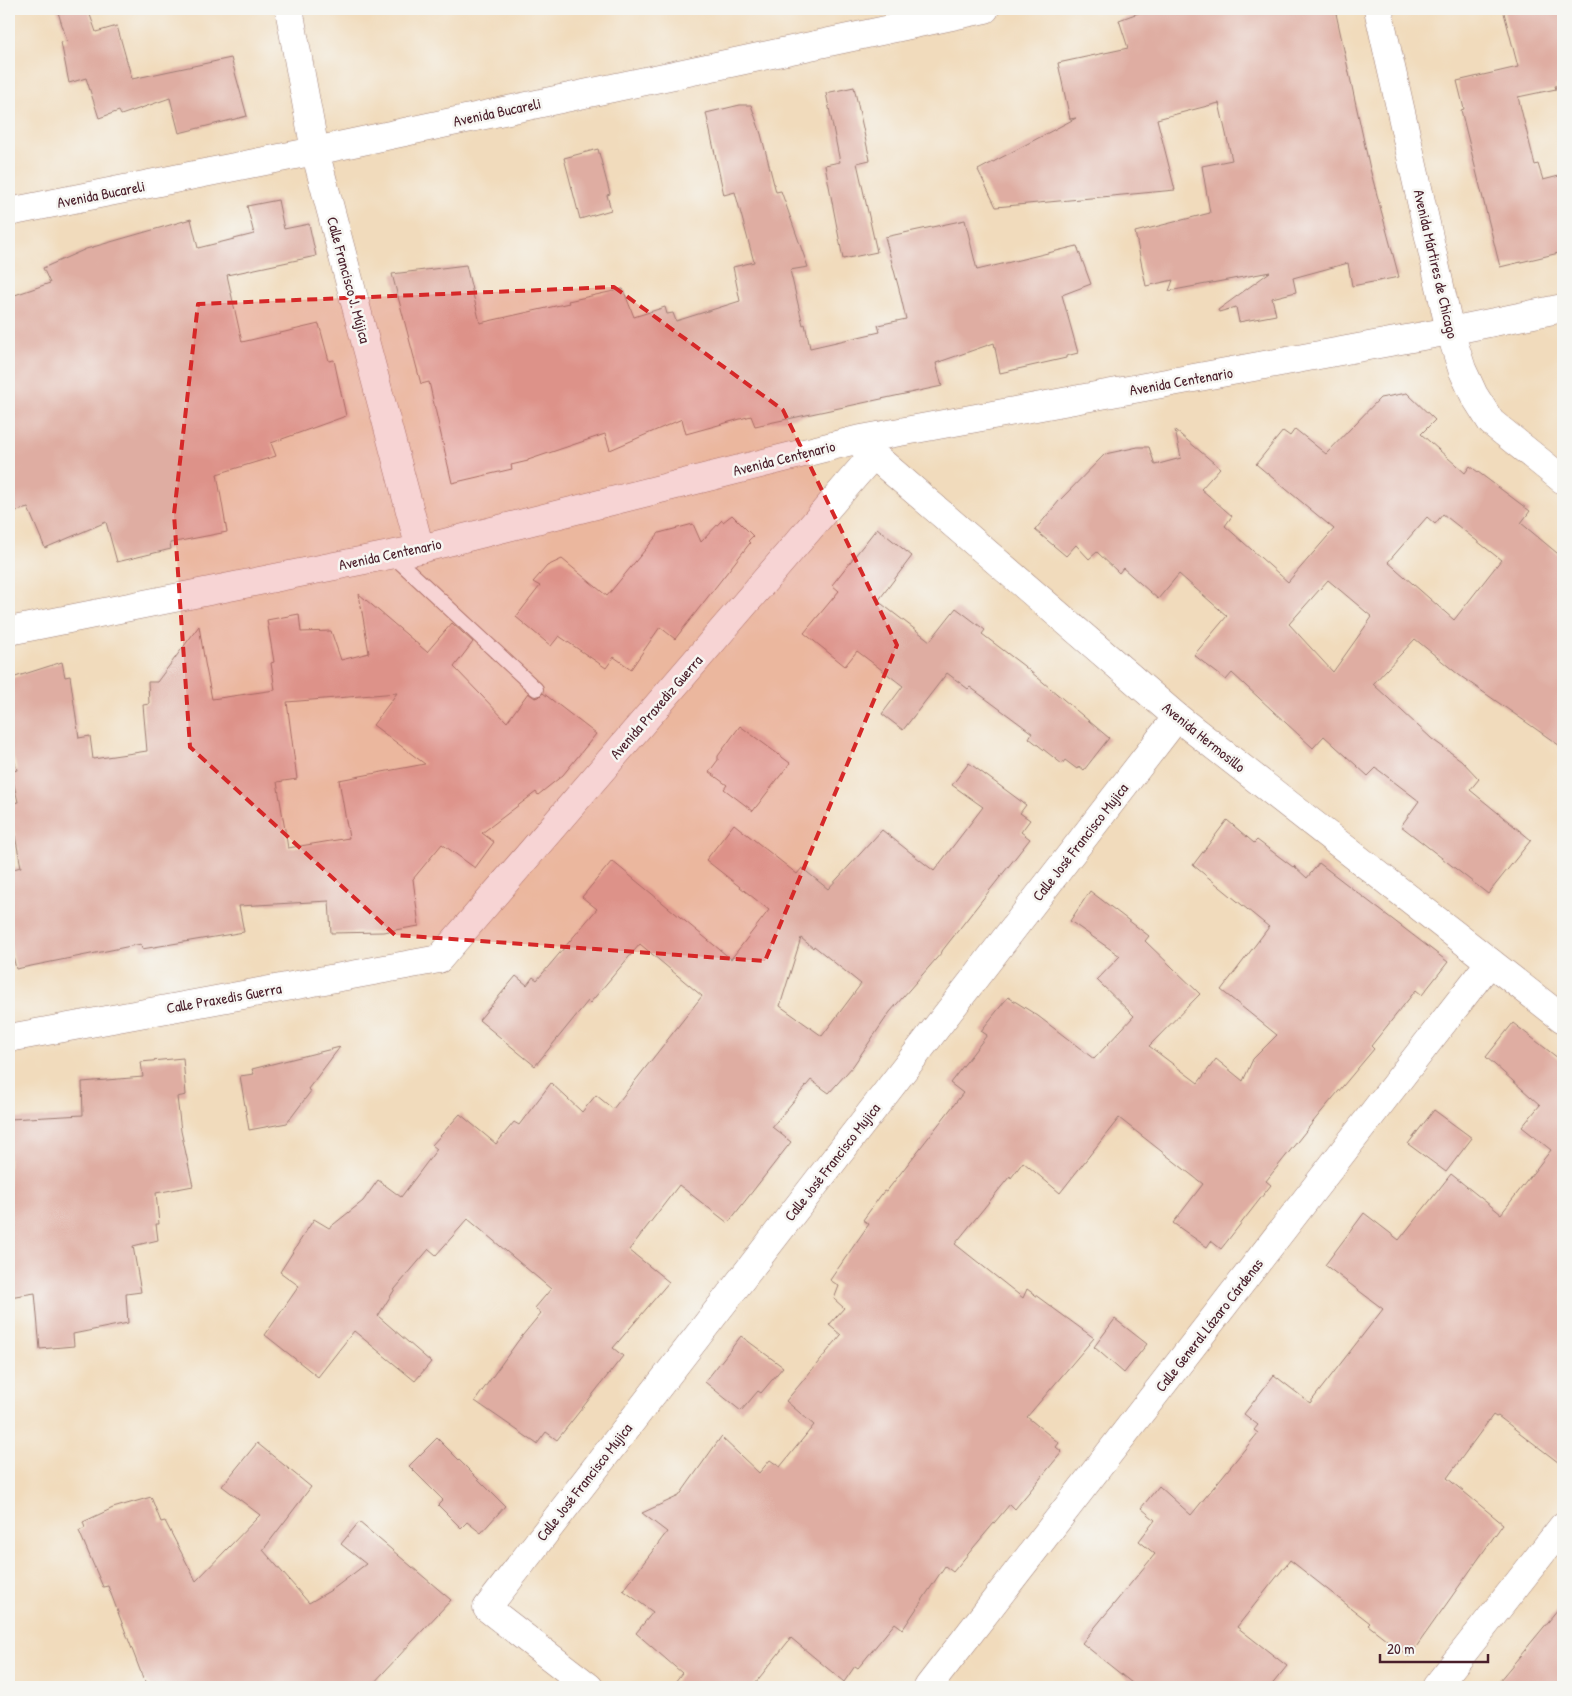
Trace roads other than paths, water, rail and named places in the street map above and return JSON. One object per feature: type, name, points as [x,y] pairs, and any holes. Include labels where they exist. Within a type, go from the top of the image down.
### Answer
[{"type":"street","name":"Calle Francisco J. Mújica","points":[[289,9],[315,151],[420,549]]},
{"type":"street","name":"Avenida Bucareli","points":[[9,212],[315,151],[985,9]]},
{"type":"street","name":"Avenida Mártires de Chicago","points":[[1378,9],[1450,331],[1462,369],[1474,395],[1491,422],[1563,480]]},
{"type":"street","name":"Avenida Centenario","points":[[9,631],[392,555],[865,448],[1563,308]]},
{"type":"street","name":"Avenida Hermosillo","points":[[865,448],[1176,717],[1563,1019]]},
{"type":"street","name":"Avenida Praxediz Guerra","points":[[439,959],[865,448]]},
{"type":"street","name":"Calle José Francisco Mujica","points":[[589,1687],[487,1608],[1176,717]]},
{"type":"street","name":"Calle Praxedis Guerra","points":[[9,1038],[439,959]]},
{"type":"street","name":"Calle General Lázaro Cárdenas","points":[[928,1687],[1490,962]]},
{"type":"street","points":[[1436,1687],[1563,1526]]},
{"type":"lane","points":[[392,555],[536,689]]}]
